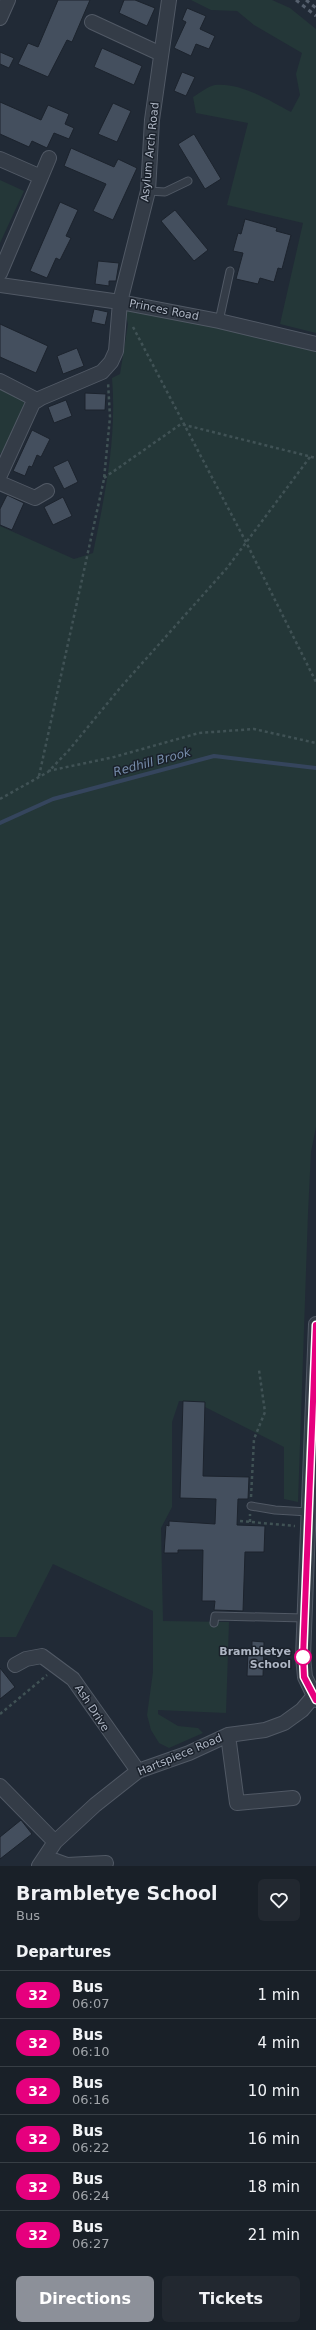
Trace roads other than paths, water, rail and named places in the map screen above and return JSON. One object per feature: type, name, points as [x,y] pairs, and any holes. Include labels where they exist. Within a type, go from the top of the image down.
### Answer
[{"type":"street","points":[[0,18],[8,0]]},
{"type":"street","name":"Asylum Arch Road","points":[[120,302],[148,191],[152,120],[169,0]]},
{"type":"street","points":[[92,22],[161,54]]},
{"type":"street","points":[[0,273],[49,158]]},
{"type":"street","points":[[0,159],[41,178]]},
{"type":"street","points":[[0,285],[120,302]]},
{"type":"street","name":"Princes Road","points":[[37,400],[98,375],[107,368],[118,345],[120,302],[219,321],[316,344]]},
{"type":"street","points":[[0,381],[37,400],[31,407],[1,469]]},
{"type":"street","points":[[0,483],[35,498],[47,490]]},
{"type":"street","points":[[315,1699],[304,1677],[308,1512],[316,1324]]},
{"type":"street","name":"Ash Drive","points":[[15,1665],[26,1659],[42,1656],[74,1679],[138,1772]]},
{"type":"street","name":"Hartspiece Road","points":[[106,1863],[67,1866],[42,1862],[55,1842],[95,1805],[138,1772],[188,1753],[228,1735],[265,1730],[284,1723],[315,1699]]},
{"type":"street","points":[[228,1735],[236,1803],[293,1798]]},
{"type":"street","points":[[0,1786],[55,1842]]},
{"type":"lane","points":[[148,191],[165,192],[188,181]]},
{"type":"lane","points":[[219,321],[230,271]]},
{"type":"lane","points":[[251,1506],[275,1510],[308,1512]]},
{"type":"lane","points":[[214,1623],[215,1616],[305,1618]]},
{"type":"waterway","name":"Redhill Brook","points":[[0,823],[53,799],[214,756],[316,768]]},
{"type":"railway","points":[[296,0],[316,16]]},
{"type":"railway","points":[[306,0],[316,8]]},
{"type":"place","name":"Brambletye School","points":[[303,1657]]}]
